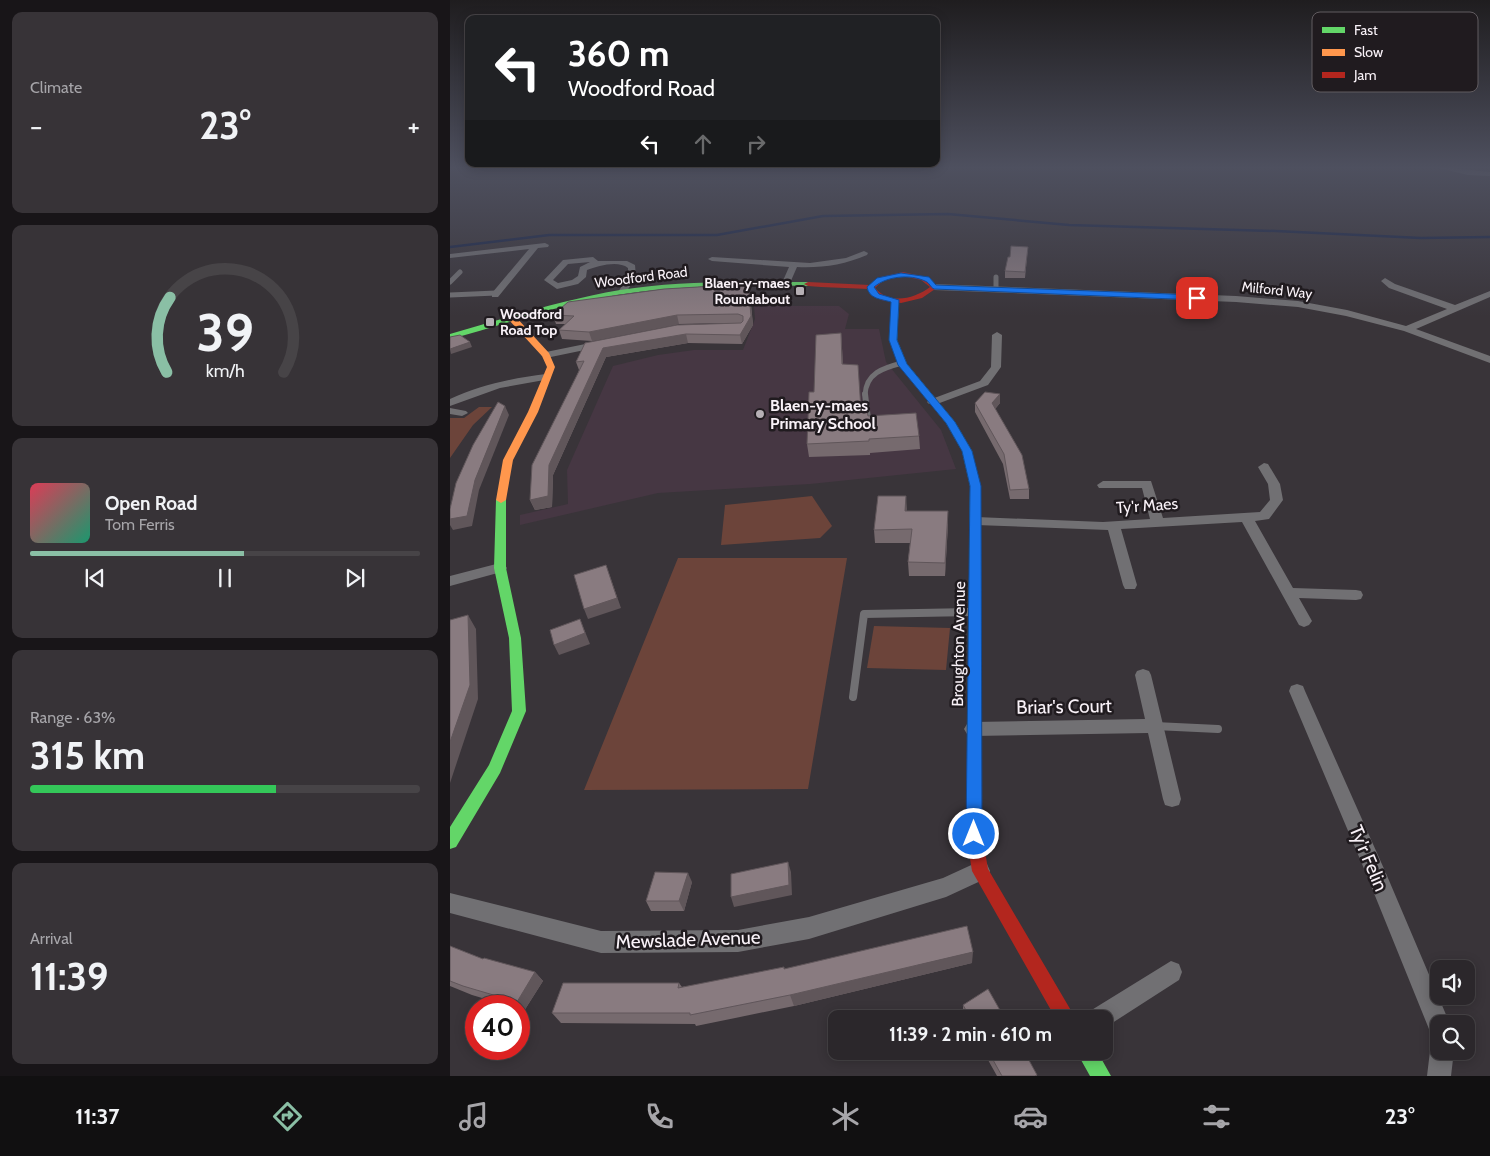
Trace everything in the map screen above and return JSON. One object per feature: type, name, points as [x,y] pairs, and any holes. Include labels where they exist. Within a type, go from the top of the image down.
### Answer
[{"type":"street","points":[[450,256],[545,245]]},
{"type":"street","points":[[495,294],[535,247]]},
{"type":"street","points":[[712,259],[729,256],[794,264],[821,264],[855,258],[864,252]]},
{"type":"street","points":[[594,263],[593,260],[566,262],[548,280],[557,286],[575,282],[582,277],[583,269],[594,263],[627,262],[632,268],[632,277],[622,292]]},
{"type":"street","points":[[786,283],[794,264]]},
{"type":"street","name":"Woodford Road","points":[[450,337],[512,318],[622,292],[670,287],[786,283],[871,287],[879,279],[901,275],[926,279],[932,282],[934,287],[926,296],[916,299],[895,300],[876,296],[872,292],[871,287]]},
{"type":"street","points":[[1385,281],[1392,286],[1456,309]]},
{"type":"street","name":"Milford Way","points":[[934,287],[1236,299],[1298,304],[1347,313],[1407,329],[1490,360]]},
{"type":"street","points":[[1407,329],[1490,294]]},
{"type":"street","points":[[1478,299],[1490,304]]},
{"type":"street","name":"Broughton Avenue","points":[[895,300],[893,340],[902,362],[950,422],[967,451],[975,486],[974,834],[980,871],[1062,1010]]},
{"type":"street","points":[[450,842],[495,768],[518,710],[515,638],[500,568],[500,508],[508,460],[533,412],[551,367],[546,355],[512,318]]},
{"type":"street","points":[[933,402],[984,383],[996,367],[997,335]]},
{"type":"street","points":[[546,355],[609,342]]},
{"type":"street","points":[[450,403],[475,392],[512,381],[546,377]]},
{"type":"street","name":"Ty'r Maes","points":[[976,521],[1113,525],[1264,516],[1277,500],[1274,484],[1264,467]]},
{"type":"street","points":[[1103,485],[1147,484],[1157,521]]},
{"type":"street","points":[[1246,517],[1304,621]]},
{"type":"street","points":[[1113,525],[1130,585]]},
{"type":"street","points":[[450,581],[500,568]]},
{"type":"street","points":[[1288,593],[1356,595]]},
{"type":"street","points":[[1143,675],[1172,799]]},
{"type":"street","name":"Ty'r Felin","points":[[1297,691],[1375,871],[1434,1015]]},
{"type":"street","name":"Briar's Court","points":[[973,729],[1155,726]]},
{"type":"street","name":"Mewslade Avenue","points":[[450,903],[601,942],[738,941],[809,928],[946,887],[980,871]]},
{"type":"street","points":[[1112,1010],[1170,972]]},
{"type":"street","points":[[1091,1060],[1101,1076]]},
{"type":"street","points":[[1439,1076],[1441,1060]]},
{"type":"lane","points":[[450,282],[460,272]]},
{"type":"lane","points":[[996,277],[996,289]]},
{"type":"lane","points":[[450,294],[495,294]]},
{"type":"lane","points":[[868,419],[863,393],[866,384],[872,375],[880,369],[902,362]]},
{"type":"lane","points":[[854,697],[864,614],[975,612]]},
{"type":"lane","points":[[1155,726],[1218,729]]},
{"type":"shaded area","name":"Blaen-y-maes Primary School","points":[[754,306],[839,306],[849,314],[845,329],[879,329],[886,362],[941,430],[956,469],[810,484],[658,493],[520,525],[520,515],[568,504],[567,470],[613,366],[658,355],[694,350],[743,350],[755,319]]},
{"type":"shaded area","points":[[479,407],[492,407],[473,425],[450,458],[450,418],[464,418]]},
{"type":"shaded area","points":[[812,496],[832,526],[820,538],[721,545],[725,505]]},
{"type":"shaded area","points":[[678,558],[847,558],[808,789],[584,790]]},
{"type":"shaded area","points":[[874,626],[950,628],[946,670],[867,668]]},
{"type":"building","points":[[1011,246],[1028,247],[1025,272],[1005,271],[1008,257],[1010,257]]},
{"type":"building","points":[[748,284],[751,316],[740,335],[686,334],[603,348],[549,465],[548,496],[530,500],[532,465],[584,361],[576,362],[585,343],[677,325],[741,323],[743,321],[743,316],[738,314],[677,315],[589,332],[559,330],[574,316],[553,315],[568,302],[664,289]]},
{"type":"building","points":[[841,333],[842,364],[858,365],[861,410],[867,411],[868,416],[916,413],[919,436],[807,444],[809,392],[814,392],[816,335]]},
{"type":"building","points":[[460,335],[470,342],[450,349],[450,337]]},
{"type":"building","points":[[985,392],[1000,394],[992,403],[1022,455],[1029,489],[1010,490],[1004,454],[975,403]]},
{"type":"building","points":[[498,402],[505,406],[475,480],[467,516],[450,519],[450,509],[456,483],[473,445]]},
{"type":"building","points":[[878,496],[906,496],[905,511],[948,511],[945,563],[908,562],[912,529],[874,530]]},
{"type":"building","points":[[606,565],[617,598],[584,609],[574,575]]},
{"type":"building","points":[[468,615],[470,685],[450,742],[450,620]]},
{"type":"building","points":[[580,619],[585,633],[554,645],[550,630]]},
{"type":"building","points":[[788,862],[789,885],[731,897],[731,874]]},
{"type":"building","points":[[655,872],[688,873],[679,901],[646,901]]},
{"type":"building","points":[[967,926],[973,952],[790,995],[690,1015],[690,1013],[552,1013],[563,983],[679,983],[678,988],[784,967],[784,969]]},
{"type":"building","points":[[450,946],[483,959],[535,972],[521,995],[493,995],[450,981]]},
{"type":"building","points":[[988,989],[1000,1010],[966,1010],[963,1005]]},
{"type":"building","points":[[993,1060],[1029,1060],[1037,1075],[1035,1076],[1002,1076]]},
{"type":"waterway","points":[[450,247],[549,235],[717,235],[822,216]]},
{"type":"waterway","points":[[972,216],[1069,225],[1276,231],[1421,238],[1490,237]]},
{"type":"traffic: fast","points":[[450,337],[557,306],[622,292],[692,285],[808,284]]},
{"type":"traffic: fast","points":[[895,300],[893,340],[903,365],[950,422],[967,451],[975,486],[974,757]]},
{"type":"traffic: fast","points":[[450,842],[495,768],[519,711],[515,638],[500,568],[501,500]]},
{"type":"traffic: fast","points":[[1091,1060],[1101,1076]]},
{"type":"traffic: slow","points":[[501,500],[508,460],[533,412],[551,367],[546,355],[512,318]]},
{"type":"traffic: jam","points":[[808,284],[866,287],[873,286],[883,278],[903,274],[923,278],[934,287],[920,296],[901,300],[884,298],[871,287]]},
{"type":"traffic: jam","points":[[974,757],[974,834],[980,871],[1062,1010]]},
{"type":"place","name":"Blaen-y-maes Roundabout","points":[[800,291]]},
{"type":"place","name":"Woodford Road Top","points":[[490,322]]},
{"type":"place","name":"Blaen-y-maes Primary School","points":[[760,414]]},
{"type":"route","points":[[974,834],[975,486],[967,451],[950,422],[903,365],[893,340],[895,300],[876,296],[872,292],[871,287],[879,279],[891,276],[912,275],[932,282],[934,287],[1197,298]]}]
